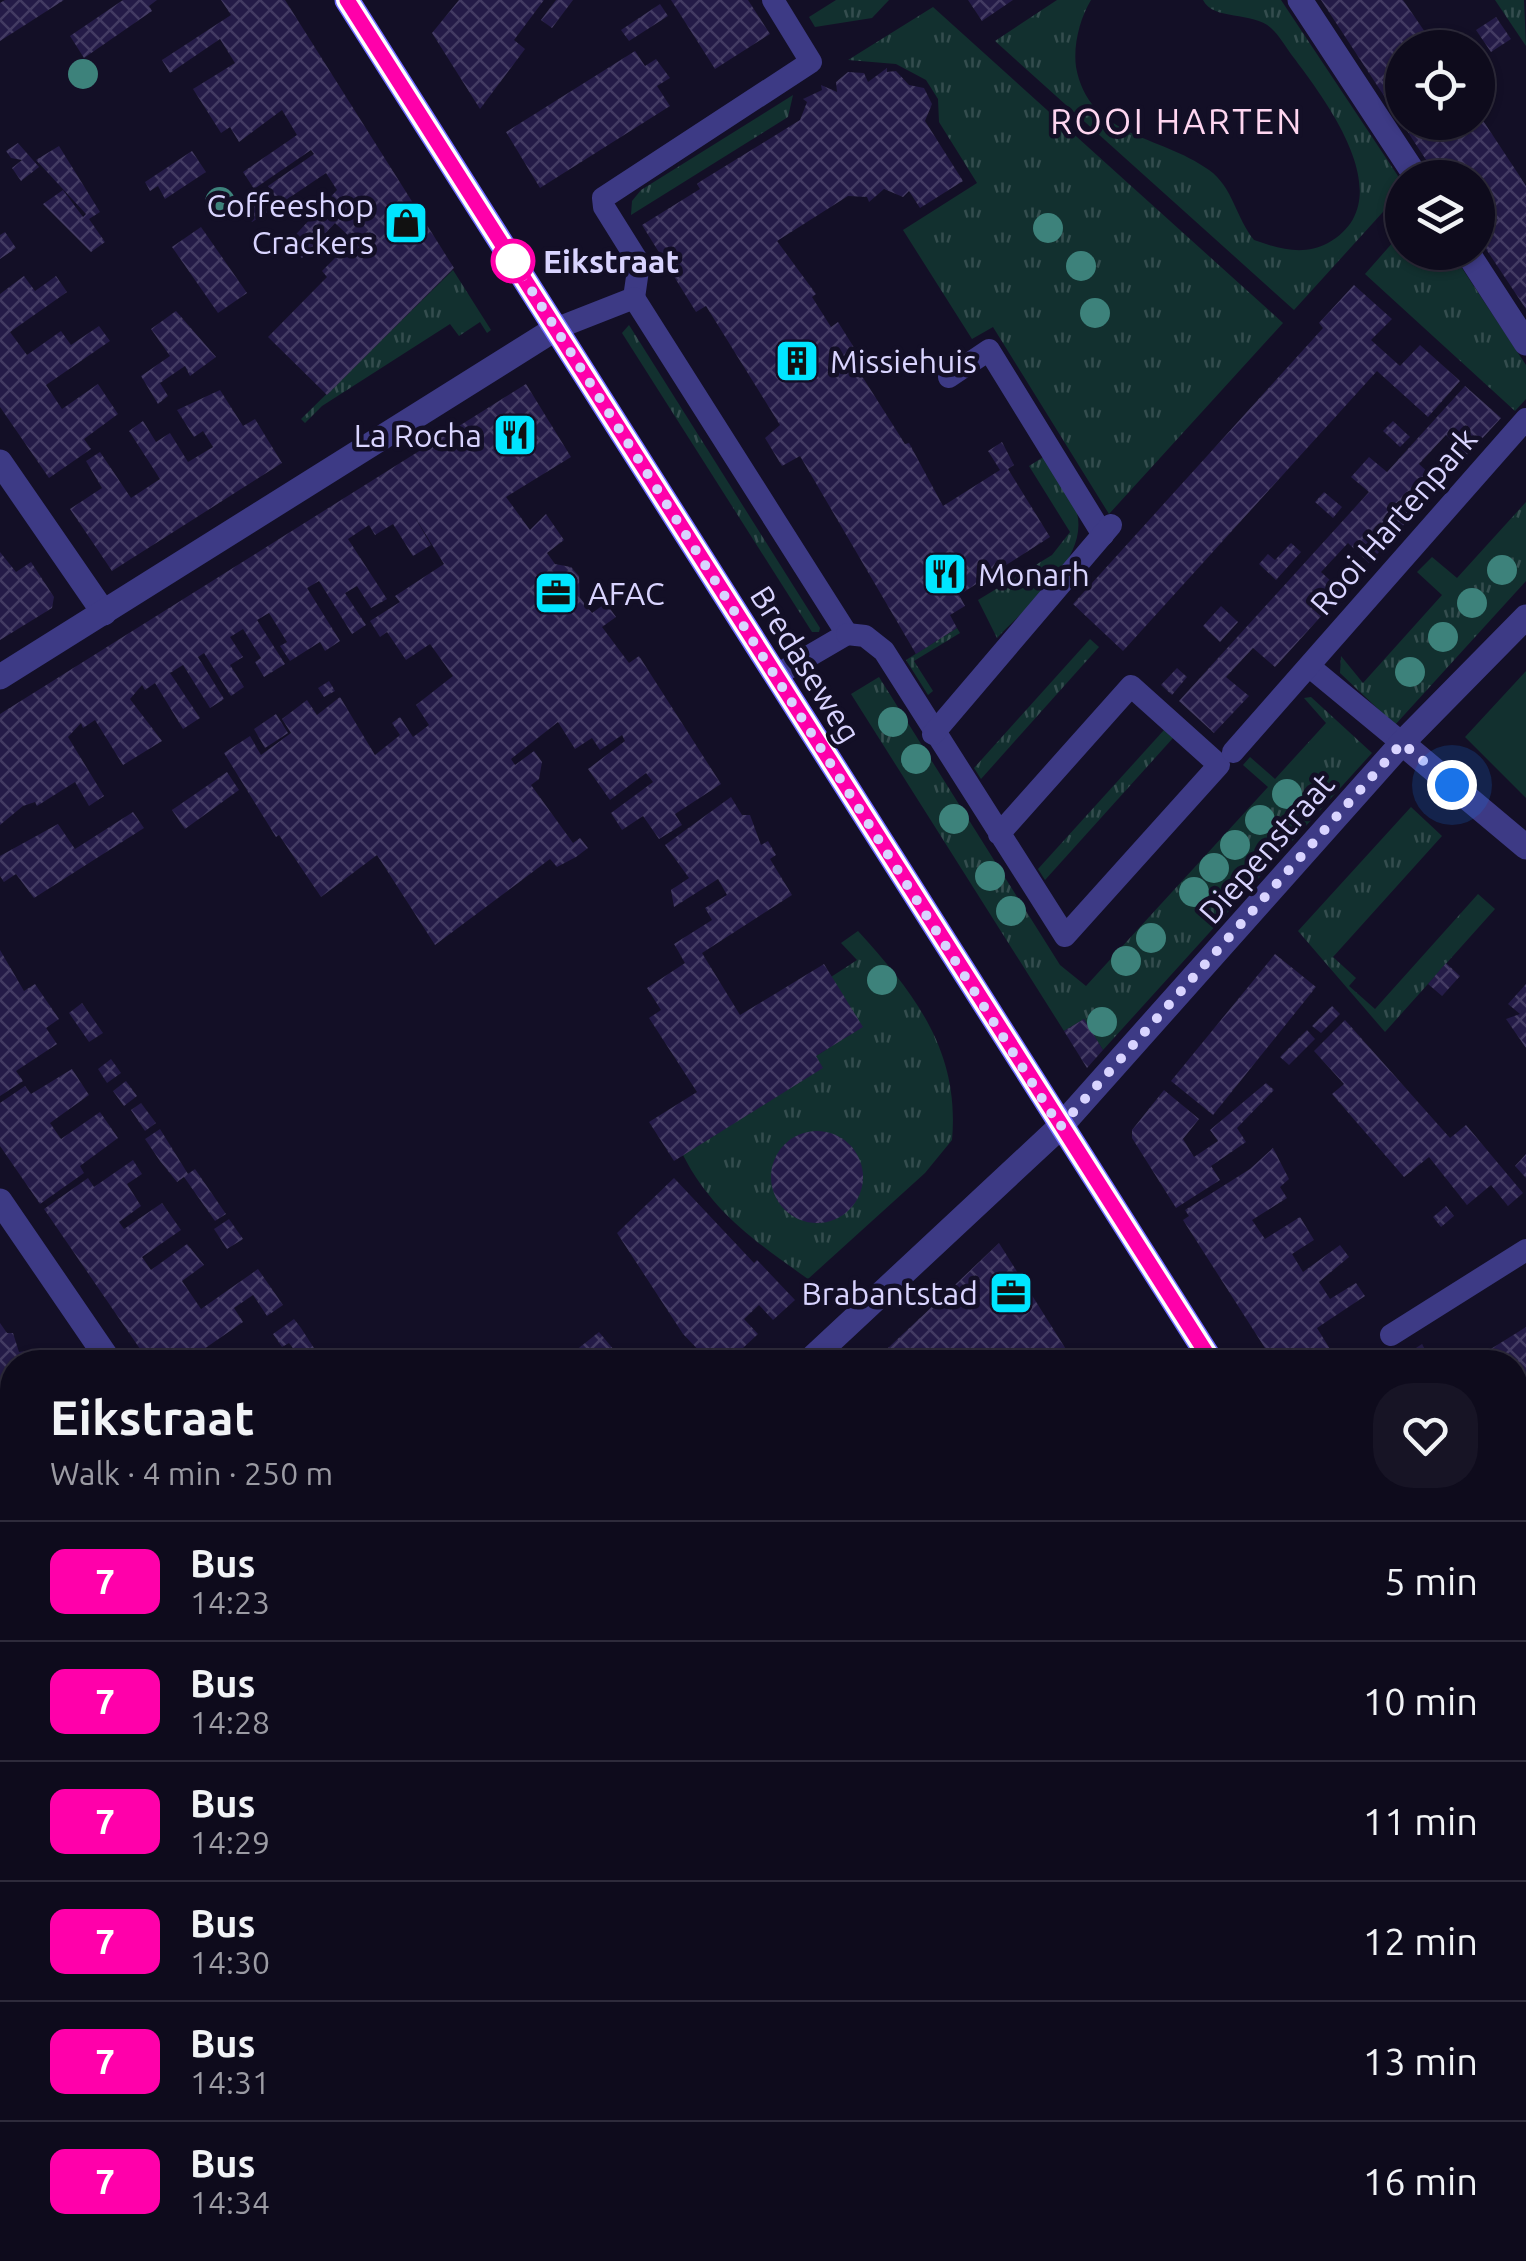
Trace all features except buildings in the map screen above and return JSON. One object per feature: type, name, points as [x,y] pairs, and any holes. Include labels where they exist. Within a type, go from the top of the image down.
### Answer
[{"type":"street","name":"Bredaseweg","points":[[346,0],[1204,1350]]},
{"type":"street","points":[[1300,0],[1405,160]]},
{"type":"street","points":[[1478,270],[1526,343]]},
{"type":"street","points":[[0,677],[556,328]]},
{"type":"street","points":[[0,462],[104,613]]},
{"type":"street","name":"Diepenstraat","points":[[821,1350],[1060,1127],[1402,743],[1526,617]]},
{"type":"street","points":[[1402,743],[1526,847]]},
{"type":"street","points":[[0,1201],[102,1350]]},
{"type":"lane","points":[[773,0],[812,62],[603,198],[639,263],[634,298],[847,634]]},
{"type":"lane","points":[[556,328],[634,298]]},
{"type":"lane","points":[[933,734],[1107,530],[989,350],[949,376]]},
{"type":"lane","name":"Rooi Hartenpark","points":[[1233,752],[1526,419]]},
{"type":"lane","points":[[775,676],[847,634],[864,636],[884,652],[933,734],[1066,936],[1219,765],[1131,686],[999,834]]},
{"type":"lane","points":[[1310,666],[1402,743]]},
{"type":"lane","points":[[1391,1334],[1526,1250]]},
{"type":"green space","points":[[836,0],[889,0],[872,18],[815,27],[809,17]]},
{"type":"green space","points":[[1057,0],[1091,0],[1078,32],[1075,59],[1083,90],[1095,108],[1129,132],[1209,170],[1224,185],[1254,240],[1301,250],[1328,243],[1349,225],[1359,202],[1359,177],[1351,151],[1323,99],[1274,31],[1254,19],[1215,11],[1203,0],[1281,0],[1387,160],[1385,210],[1294,310],[995,41]]},
{"type":"green space","points":[[1495,0],[1524,0],[1526,46]]},
{"type":"green space","points":[[933,7],[1283,323],[1109,514],[993,327],[972,339],[903,230],[977,183],[939,122],[938,99],[926,80],[896,64],[848,60]]},
{"type":"green space","points":[[793,95],[788,117],[631,215],[632,201],[641,190]]},
{"type":"green space","points":[[1385,251],[1385,270],[1463,270],[1526,365],[1526,399],[1515,411],[1365,274]]},
{"type":"green space","points":[[453,270],[491,330],[487,333],[480,322],[459,336],[450,324],[322,406],[305,423],[301,419]]},
{"type":"green space","points":[[629,325],[819,632],[812,632],[622,333]]},
{"type":"green space","points":[[1045,456],[1076,510],[1074,546],[1039,597],[997,638],[978,600],[1052,555],[1070,532],[1029,466]]},
{"type":"green space","points":[[1526,502],[1526,581],[1395,725],[1340,673],[1341,656],[1363,683],[1442,595],[1417,572],[1432,557],[1457,578]]},
{"type":"green space","points":[[957,628],[960,633],[914,661],[933,691],[928,695],[906,660]]},
{"type":"green space","points":[[1090,639],[1099,647],[981,779],[974,768]]},
{"type":"green space","points":[[1526,671],[1526,798],[1465,737]]},
{"type":"green space","points":[[879,677],[1060,965],[1086,986],[1268,787],[1243,765],[1250,757],[1275,779],[1326,723],[1304,698],[1311,697],[1372,753],[1103,1050],[1084,1019],[1064,1031],[851,694]]},
{"type":"green space","points":[[1164,730],[1173,738],[1045,880],[1038,869]]},
{"type":"green space","points":[[1411,807],[1442,836],[1333,957],[1356,978],[1349,986],[1375,1009],[1478,894],[1495,909],[1385,1032],[1298,931]]},
{"type":"green space","points":[[858,931],[915,1001],[941,1051],[953,1108],[952,1140],[925,1173],[808,1279],[722,1210],[683,1155],[822,1068],[816,1056],[862,1027],[831,977],[857,960],[841,943]]},
{"type":"bus line","name":"7","points":[[347,0],[1204,1350]]},
{"type":"place","name":"Coffeeshop Crackers","points":[[406,223]]},
{"type":"place","name":"Eikstraat","points":[[513,261]]},
{"type":"place","name":"Missiehuis","points":[[797,361]]},
{"type":"place","name":"La Rocha","points":[[515,435]]},
{"type":"place","name":"Monarh","points":[[945,574]]},
{"type":"place","name":"AFAC","points":[[556,593]]},
{"type":"place","name":"Brabantstad","points":[[1011,1293]]},
{"type":"district","name":"ROOI HARTEN","points":[[1177,121]]},
{"type":"route","points":[[513,261],[1060,1127],[1402,743],[1452,785]]}]
